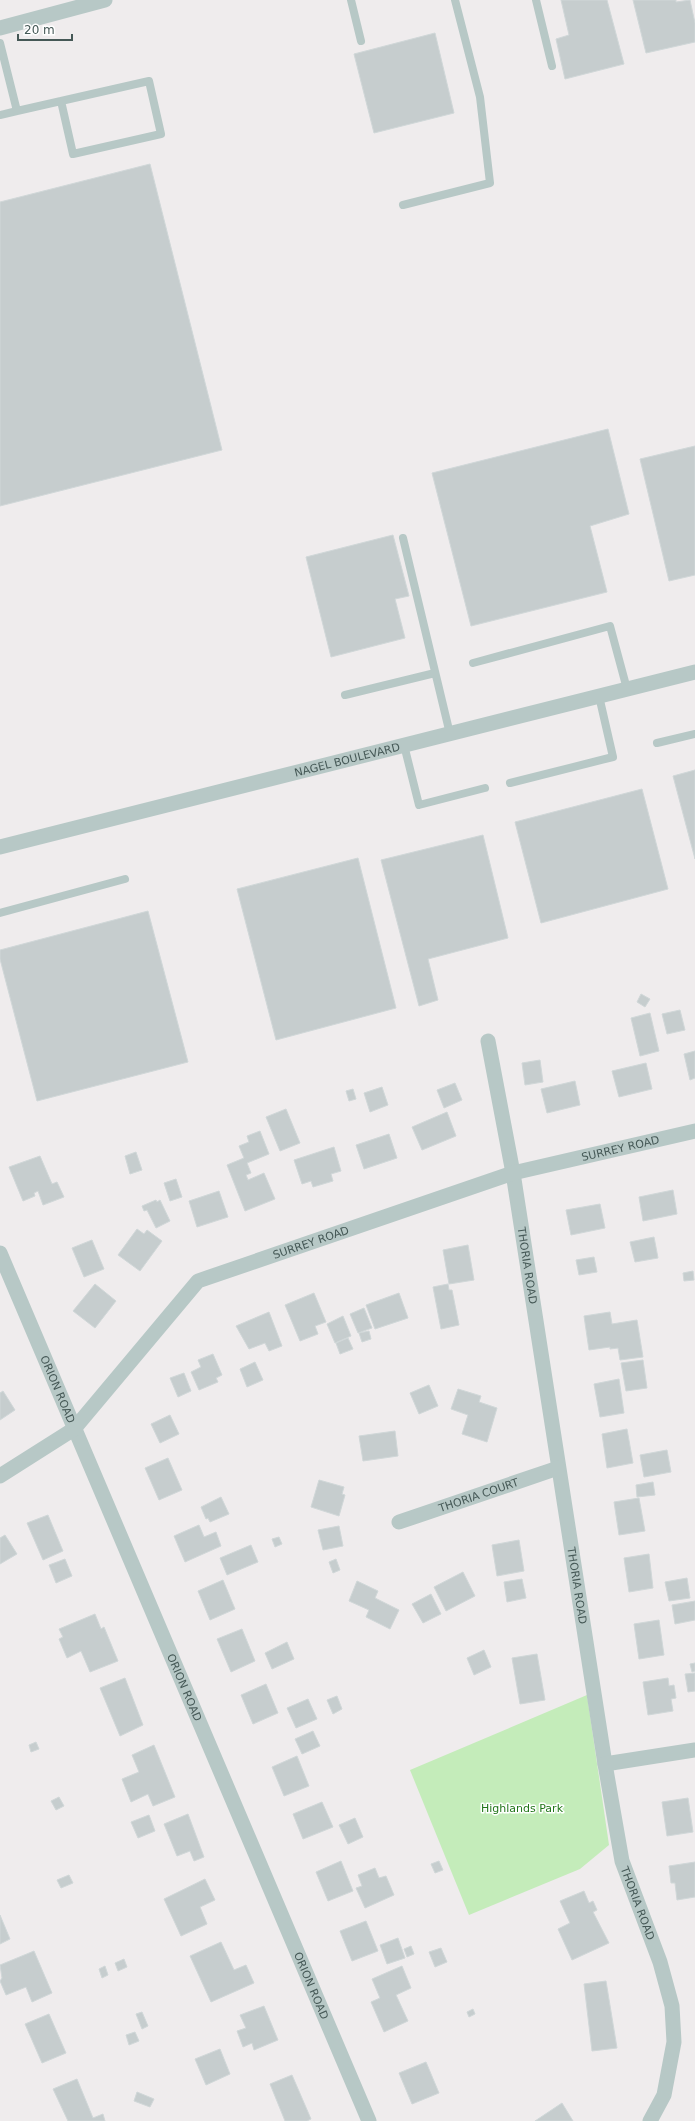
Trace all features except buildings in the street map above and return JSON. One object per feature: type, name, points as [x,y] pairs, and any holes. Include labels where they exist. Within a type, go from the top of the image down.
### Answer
[{"type":"street","points":[[0,28],[94,1]]},
{"type":"street","name":"NAGEL BOULEVARD","points":[[0,847],[695,672]]},
{"type":"street","name":"THORIA ROAD","points":[[488,1042],[513,1173],[558,1468],[622,1861],[660,1962],[672,2006],[674,2042],[664,2095],[650,2121]]},
{"type":"street","name":"SURREY ROAD","points":[[0,1476],[74,1429],[198,1281],[513,1173],[695,1131]]},
{"type":"street","name":"ORION ROAD","points":[[0,1253],[369,2121]]},
{"type":"street","name":"THORIA COURT","points":[[399,1522],[558,1468]]},
{"type":"street","points":[[605,1764],[695,1750]]},
{"type":"lane","points":[[350,0],[361,41]]},
{"type":"lane","points":[[403,205],[490,183],[480,97],[454,0]]},
{"type":"lane","points":[[536,0],[552,66]]},
{"type":"lane","points":[[0,43],[17,111]]},
{"type":"lane","points":[[0,115],[17,111],[61,101],[149,81],[161,134],[73,154],[61,101]]},
{"type":"lane","points":[[403,538],[450,734]]},
{"type":"lane","points":[[473,663],[610,626],[627,689]]},
{"type":"lane","points":[[345,694],[435,672]]},
{"type":"lane","points":[[510,783],[614,757],[599,696]]},
{"type":"lane","points":[[657,743],[695,734]]},
{"type":"lane","points":[[404,745],[419,805],[485,788]]},
{"type":"lane","points":[[0,912],[125,879]]},
{"type":"green space","name":"Highlands Park","points":[[587,1695],[609,1845],[580,1869],[469,1915],[410,1770]]}]
